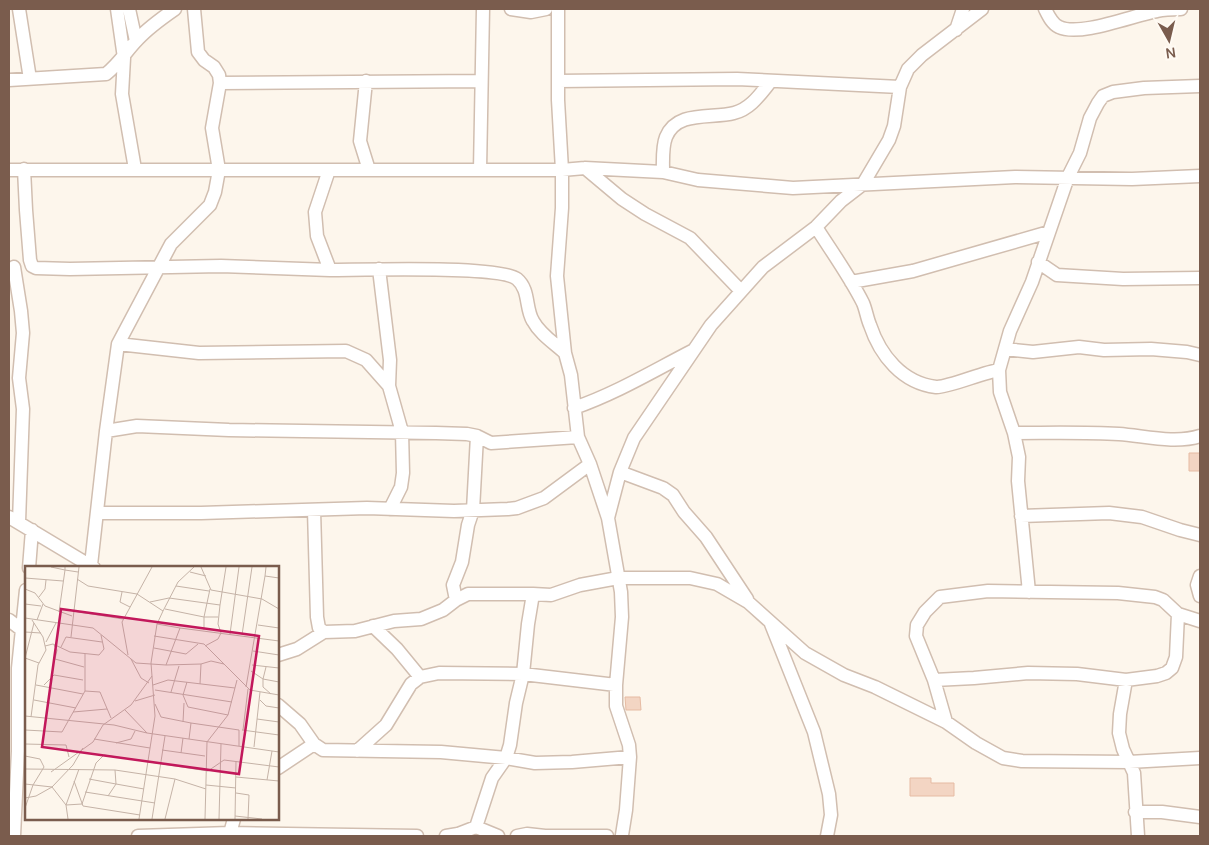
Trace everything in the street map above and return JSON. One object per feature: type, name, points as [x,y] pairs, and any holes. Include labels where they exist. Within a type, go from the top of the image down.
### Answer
[{"type":"street","points":[[18,9],[30,78]]},
{"type":"street","points":[[117,9],[124,58],[122,94],[135,170]]},
{"type":"street","points":[[129,9],[136,40]]},
{"type":"street","points":[[9,80],[106,74],[124,58],[136,40],[175,9]]},
{"type":"street","points":[[194,9],[198,52],[204,60],[214,67],[219,75],[220,83],[212,128],[219,170],[215,192],[210,205],[171,244],[159,266],[118,344],[106,430],[92,566],[14,519],[23,409],[19,378],[23,333],[21,311],[12,267],[32,266],[36,268],[70,269],[159,266],[221,266],[330,270],[420,269],[505,274],[516,278],[523,285],[532,320],[540,331],[565,354]]},
{"type":"street","points":[[480,170],[482,9]]},
{"type":"street","points":[[511,9],[531,12],[546,9]]},
{"type":"street","points":[[517,836],[526,834],[545,836],[621,836],[626,810],[630,758],[629,745],[616,706],[622,617],[621,592],[608,518],[590,464],[578,437],[571,375],[565,354],[557,276],[562,215],[558,9]]},
{"type":"street","points":[[956,30],[964,9]]},
{"type":"street","points":[[608,518],[620,472],[634,438],[710,325],[763,267],[816,227],[841,201],[863,184],[889,140],[894,126],[900,87],[908,69],[922,55],[982,9]]},
{"type":"street","points":[[1045,9],[1057,26],[1066,29],[1080,29],[1158,11],[1181,9]]},
{"type":"street","points":[[558,81],[737,79],[900,87]]},
{"type":"street","points":[[663,172],[666,138],[677,122],[686,119],[736,113],[752,104],[771,80]]},
{"type":"street","points":[[220,83],[481,81]]},
{"type":"street","points":[[366,82],[360,141],[369,170]]},
{"type":"street","points":[[1028,592],[1018,481],[1019,457],[1014,433],[1000,392],[999,370],[1010,331],[1032,282],[1068,177],[1080,153],[1090,118],[1103,96],[1113,92],[1144,88],[1200,86]]},
{"type":"street","points":[[585,168],[622,199],[645,214],[690,238],[741,291]]},
{"type":"street","points":[[9,170],[562,170],[585,168],[663,172],[698,180],[793,188],[1015,177],[1132,179],[1200,176]]},
{"type":"street","points":[[24,169],[30,260],[32,266]]},
{"type":"street","points":[[329,170],[315,212],[318,236],[330,270]]},
{"type":"street","points":[[816,227],[864,304],[870,326],[880,349],[891,364],[903,374],[921,384],[938,387],[999,370]]},
{"type":"street","points":[[851,282],[912,271],[1049,232]]},
{"type":"street","points":[[1038,262],[1057,275],[1123,279],[1200,278]]},
{"type":"street","points":[[379,269],[390,360],[389,386],[402,432],[403,473],[401,487],[390,509]]},
{"type":"street","points":[[118,344],[198,353],[346,351],[366,360],[389,386]]},
{"type":"street","points":[[1005,349],[1033,352],[1079,347],[1122,351],[1187,352],[1200,355]]},
{"type":"street","points":[[574,408],[644,378],[694,350]]},
{"type":"street","points":[[106,430],[137,426],[229,430],[467,434],[477,436],[490,443],[578,437]]},
{"type":"street","points":[[1014,433],[1120,434],[1164,438],[1193,438],[1200,436]]},
{"type":"street","points":[[456,600],[453,585],[462,562],[468,525],[473,510],[477,436]]},
{"type":"street","points":[[97,513],[517,508],[544,498],[590,464]]},
{"type":"street","points":[[620,472],[663,488],[673,495],[684,512],[706,537],[748,602]]},
{"type":"street","points":[[314,510],[317,617],[318,628],[324,632]]},
{"type":"street","points":[[1021,516],[1109,513],[1142,517],[1200,535]]},
{"type":"street","points":[[29,566],[32,530]]},
{"type":"street","points":[[1200,576],[1198,585],[1200,596]]},
{"type":"street","points":[[279,655],[297,648],[324,632],[355,631],[394,621],[421,618],[443,610],[468,594],[551,595],[580,585],[618,578],[690,578],[717,584],[748,602],[805,653],[819,662],[946,722],[976,743],[1003,758],[1022,761],[1129,762],[1200,758]]},
{"type":"street","points":[[946,722],[934,680],[916,636],[917,625],[925,612],[940,597],[988,591],[1118,593],[1154,597],[1163,600],[1178,614],[1200,621]]},
{"type":"street","points":[[476,827],[492,778],[506,758],[510,745],[516,703],[523,674],[533,594]]},
{"type":"street","points":[[14,836],[13,668],[22,630],[25,600]]},
{"type":"street","points":[[934,680],[1028,673],[1076,674],[1126,680],[1157,676],[1166,673],[1172,668],[1176,657],[1178,614]]},
{"type":"street","points":[[9,620],[22,630]]},
{"type":"street","points":[[770,622],[814,732],[829,794],[831,815],[827,836]]},
{"type":"street","points":[[373,626],[420,677]]},
{"type":"street","points":[[357,751],[386,725],[411,684],[420,677],[439,673],[523,674],[616,685]]},
{"type":"street","points":[[1126,680],[1119,733],[1123,749],[1134,773],[1138,836]]},
{"type":"street","points":[[279,706],[300,724],[314,744],[323,750],[441,752],[506,758],[534,763],[630,758]]},
{"type":"street","points":[[279,767],[314,744]]},
{"type":"street","points":[[1135,812],[1162,812],[1200,817]]},
{"type":"street","points":[[232,835],[234,820]]},
{"type":"street","points":[[446,836],[458,834],[476,827],[498,836]]},
{"type":"street","points":[[138,836],[417,836]]},
{"type":"building","points":[[1189,453],[1200,453],[1200,471],[1189,471]]},
{"type":"building","points":[[625,697],[640,697],[641,710],[626,710]]},
{"type":"building","points":[[910,778],[931,778],[931,783],[954,783],[954,796],[910,796]]}]
